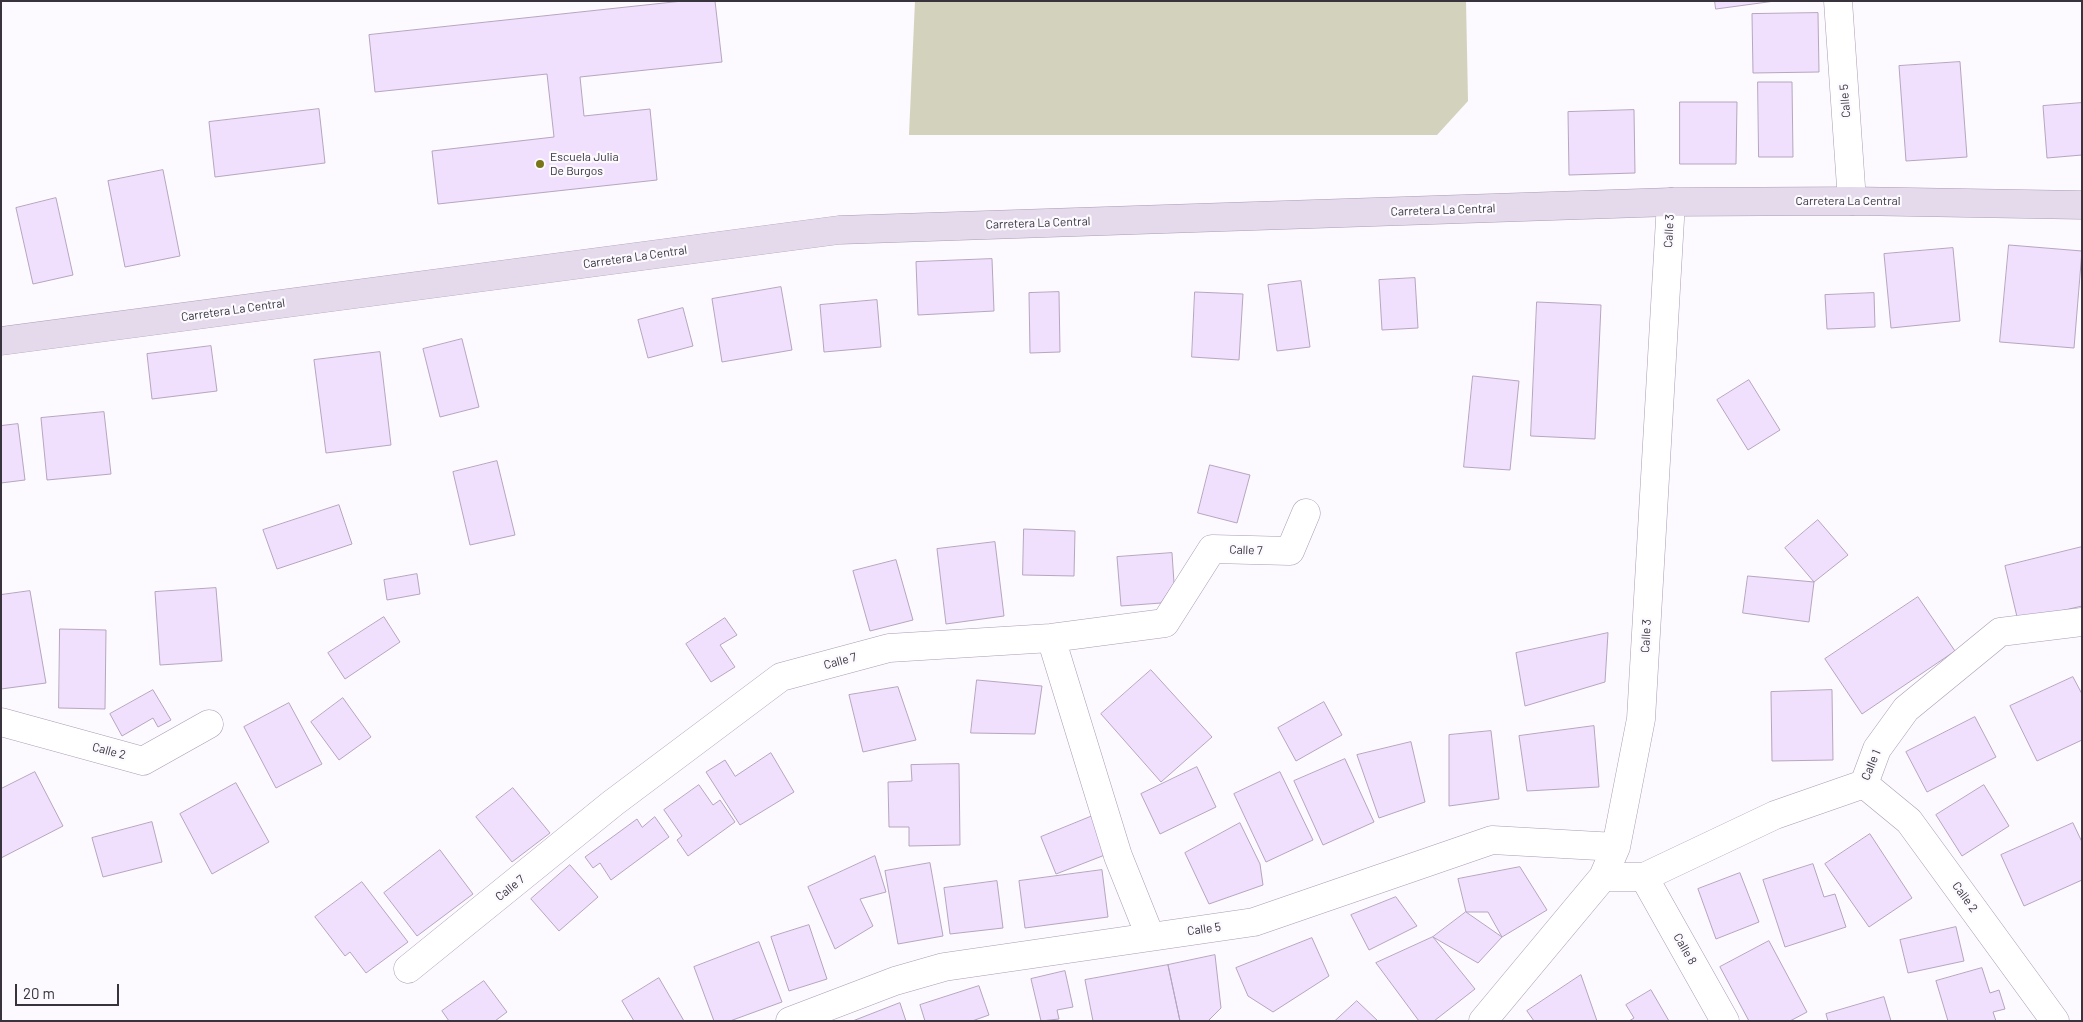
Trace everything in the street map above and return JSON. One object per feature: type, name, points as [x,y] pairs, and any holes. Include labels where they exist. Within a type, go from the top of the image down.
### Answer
[{"type":"street","name":"Calle 5","points":[[1838,1],[1852,201]]},
{"type":"street","name":"Carretera La Central","points":[[1,341],[839,230],[1671,202],[1852,201],[2082,205]]},
{"type":"street","name":"Calle 3","points":[[1483,1021],[1604,877],[1616,847],[1641,719],[1671,202]]},
{"type":"street","name":"Calle 7","points":[[408,969],[613,803],[780,677],[890,648],[1051,638],[1165,623],[1212,549],[1290,551],[1306,513]]},
{"type":"street","name":"Calle 1","points":[[1604,877],[1644,877],[1775,815],[1864,784],[1876,749],[1906,709],[2000,632],[2082,622]]},
{"type":"street","points":[[1051,638],[1118,856],[1150,936]]},
{"type":"street","name":"Calle 2","points":[[1,722],[143,761],[210,724]]},
{"type":"street","name":"Calle 2","points":[[1864,784],[1909,821],[2055,1021]]},
{"type":"street","name":"Calle 5","points":[[790,1021],[896,980],[944,967],[1254,922],[1492,840],[1616,847]]},
{"type":"street","name":"Calle 8","points":[[1644,877],[1725,1021]]},
{"type":"green space","points":[[915,1],[1466,1],[1468,101],[1437,135],[909,135]]},
{"type":"building","points":[[683,1],[715,1],[722,62],[580,77],[584,116],[650,109],[657,180],[438,204],[432,151],[554,137],[547,74],[375,92],[369,35]]},
{"type":"building","points":[[1715,1],[1775,1],[1716,9]]},
{"type":"building","points":[[1818,13],[1819,72],[1753,73],[1752,14]]},
{"type":"building","points":[[1960,62],[1967,157],[1906,161],[1899,66]]},
{"type":"building","points":[[1758,82],[1792,82],[1793,157],[1759,157]]},
{"type":"building","points":[[1680,102],[1737,102],[1736,164],[1680,164]]},
{"type":"building","points":[[2082,103],[2082,155],[2047,158],[2043,106]]},
{"type":"building","points":[[319,109],[325,163],[215,177],[209,122]]},
{"type":"building","points":[[1634,110],[1635,173],[1569,175],[1568,112]]},
{"type":"building","points":[[163,170],[180,256],[125,267],[108,181]]},
{"type":"building","points":[[56,198],[73,275],[33,284],[16,208]]},
{"type":"building","points":[[2009,245],[2082,251],[2074,348],[2000,342]]},
{"type":"building","points":[[1953,248],[1960,321],[1891,328],[1884,254]]},
{"type":"building","points":[[992,259],[994,311],[918,315],[916,262]]},
{"type":"building","points":[[1415,278],[1418,328],[1382,330],[1379,280]]},
{"type":"building","points":[[1301,281],[1310,347],[1277,351],[1268,285]]},
{"type":"building","points":[[781,287],[792,350],[722,362],[712,299]]},
{"type":"building","points":[[1059,292],[1060,352],[1030,353],[1029,293]]},
{"type":"building","points":[[1195,292],[1243,294],[1239,360],[1192,357]]},
{"type":"building","points":[[1874,293],[1875,327],[1827,329],[1825,295]]},
{"type":"building","points":[[877,300],[881,347],[824,352],[820,305]]},
{"type":"building","points":[[1537,302],[1601,305],[1595,439],[1531,436]]},
{"type":"building","points":[[683,308],[693,346],[648,358],[638,320]]},
{"type":"building","points":[[462,339],[479,407],[440,417],[423,349]]},
{"type":"building","points":[[211,346],[217,391],[152,399],[147,354]]},
{"type":"building","points":[[380,352],[391,445],[326,453],[314,360]]},
{"type":"building","points":[[1473,376],[1519,381],[1510,470],[1464,467]]},
{"type":"building","points":[[1749,380],[1780,430],[1748,450],[1717,400]]},
{"type":"building","points":[[104,412],[111,474],[47,480],[41,418]]},
{"type":"building","points":[[18,424],[25,480],[1,483],[1,426]]},
{"type":"building","points":[[497,461],[515,535],[470,545],[453,472]]},
{"type":"building","points":[[1210,465],[1250,475],[1237,523],[1198,513]]},
{"type":"building","points":[[339,505],[352,544],[277,569],[263,530]]},
{"type":"building","points":[[1818,520],[1848,555],[1814,582],[1785,548]]},
{"type":"building","points":[[1024,529],[1075,531],[1074,576],[1023,575]]},
{"type":"building","points":[[995,542],[1004,616],[946,624],[937,549]]},
{"type":"building","points":[[2082,547],[2082,606],[2018,621],[2005,566]]},
{"type":"building","points":[[1172,553],[1174,583],[1161,603],[1121,606],[1117,557]]},
{"type":"building","points":[[896,560],[913,620],[870,631],[853,571]]},
{"type":"building","points":[[417,574],[420,594],[387,600],[384,580]]},
{"type":"building","points":[[1748,576],[1814,582],[1809,622],[1743,613]]},
{"type":"building","points":[[216,588],[222,661],[160,665],[155,592]]},
{"type":"building","points":[[30,591],[46,683],[1,689],[1,595]]},
{"type":"building","points":[[1918,597],[1955,651],[1862,714],[1825,659]]},
{"type":"building","points":[[384,617],[400,642],[345,679],[328,653]]},
{"type":"building","points":[[725,618],[737,635],[720,645],[735,667],[711,682],[686,644]]},
{"type":"building","points":[[60,629],[106,630],[105,709],[59,708]]},
{"type":"building","points":[[1608,633],[1605,682],[1525,706],[1516,653]]},
{"type":"building","points":[[1151,670],[1212,737],[1161,782],[1101,714]]},
{"type":"building","points":[[2073,677],[2082,694],[2082,740],[2037,761],[2010,706]]},
{"type":"building","points":[[977,680],[1042,686],[1035,734],[971,733]]},
{"type":"building","points":[[898,687],[916,740],[863,752],[849,695]]},
{"type":"building","points":[[153,690],[171,720],[158,727],[153,718],[122,736],[110,714]]},
{"type":"building","points":[[1832,690],[1833,760],[1772,761],[1771,692]]},
{"type":"building","points":[[343,698],[371,737],[339,760],[311,722]]},
{"type":"building","points":[[1324,702],[1342,735],[1296,761],[1278,728]]},
{"type":"building","points":[[289,703],[322,764],[276,788],[244,727]]},
{"type":"building","points":[[1975,717],[1996,757],[1927,792],[1906,752]]},
{"type":"building","points":[[1594,726],[1599,787],[1527,791],[1519,736]]},
{"type":"building","points":[[1491,731],[1499,799],[1449,806],[1449,735]]},
{"type":"building","points":[[1411,742],[1425,802],[1379,818],[1357,755]]},
{"type":"building","points":[[771,753],[794,792],[740,825],[706,772],[725,760],[735,776]]},
{"type":"building","points":[[1345,759],[1374,822],[1323,845],[1294,781]]},
{"type":"building","points":[[959,764],[960,845],[909,846],[909,827],[889,827],[888,782],[912,781],[911,765]]},
{"type":"building","points":[[1197,767],[1216,807],[1160,834],[1141,794]]},
{"type":"building","points":[[35,772],[63,826],[1,858],[1,789]]},
{"type":"building","points":[[1280,772],[1313,840],[1266,862],[1234,794]]},
{"type":"building","points":[[236,783],[269,842],[212,874],[180,814]]},
{"type":"building","points":[[699,785],[713,805],[720,800],[735,822],[688,856],[677,840],[682,836],[664,810]]},
{"type":"building","points":[[1984,785],[2009,826],[1962,856],[1936,815]]},
{"type":"building","points":[[513,788],[550,833],[512,862],[476,817]]},
{"type":"building","points":[[1095,815],[1110,853],[1056,874],[1041,837]]},
{"type":"building","points":[[655,817],[669,837],[611,880],[600,863],[593,868],[585,857],[637,819],[642,827]]},
{"type":"building","points":[[152,822],[162,862],[103,877],[92,838]]},
{"type":"building","points":[[1240,823],[1260,864],[1263,885],[1209,904],[1185,853]]},
{"type":"building","points":[[2073,823],[2082,842],[2082,880],[2024,906],[2001,855]]},
{"type":"building","points":[[1870,834],[1912,898],[1869,927],[1825,864]]},
{"type":"building","points":[[440,850],[473,894],[417,936],[384,893]]},
{"type":"building","points":[[875,856],[886,892],[860,899],[873,926],[835,949],[808,887]]},
{"type":"building","points":[[930,863],[943,936],[898,944],[885,871]]},
{"type":"building","points":[[1813,864],[1824,897],[1835,894],[1846,927],[1785,947],[1763,880]]},
{"type":"building","points":[[570,865],[598,897],[559,931],[531,899]]},
{"type":"building","points":[[1520,867],[1547,910],[1502,937],[1488,912],[1466,912],[1458,879]]},
{"type":"building","points":[[1102,870],[1108,917],[1025,928],[1019,881]]},
{"type":"building","points":[[1740,873],[1759,922],[1716,939],[1698,889]]},
{"type":"building","points":[[997,881],[1003,928],[950,934],[944,888]]},
{"type":"building","points":[[362,882],[408,942],[366,973],[350,952],[345,956],[315,917]]},
{"type":"building","points":[[1396,897],[1417,926],[1369,950],[1351,915]]},
{"type":"building","points":[[1466,912],[1502,937],[1478,963],[1433,937]]},
{"type":"building","points":[[809,925],[827,979],[789,991],[771,937]]},
{"type":"building","points":[[1956,927],[1964,961],[1908,973],[1900,940]]},
{"type":"building","points":[[1433,937],[1475,989],[1434,1021],[1419,1021],[1376,963]]},
{"type":"building","points":[[1312,938],[1329,976],[1273,1012],[1248,996],[1236,968]]},
{"type":"building","points":[[1769,941],[1807,1012],[1790,1021],[1749,1021],[1720,967]]},
{"type":"building","points":[[759,942],[782,1002],[730,1021],[714,1021],[694,967]]},
{"type":"building","points":[[1215,955],[1221,1008],[1208,1021],[1180,1021],[1168,965]]},
{"type":"building","points":[[1168,965],[1180,1021],[1093,1021],[1085,980]]},
{"type":"building","points":[[1982,968],[1990,993],[1999,990],[2005,1009],[1993,1012],[1996,1021],[1948,1021],[1936,981]]},
{"type":"building","points":[[1065,971],[1073,1007],[1057,1010],[1059,1019],[1041,1021],[1031,979]]},
{"type":"building","points":[[1581,975],[1597,1021],[1534,1021],[1527,1011]]},
{"type":"building","points":[[659,978],[684,1021],[634,1021],[622,1001]]},
{"type":"building","points":[[484,981],[507,1012],[495,1021],[449,1021],[442,1011]]},
{"type":"building","points":[[979,986],[989,1015],[972,1021],[925,1021],[920,1005]]},
{"type":"building","points":[[1651,990],[1669,1021],[1629,1021],[1634,1018],[1626,1005]]},
{"type":"building","points":[[1884,997],[1891,1021],[1828,1021],[1826,1014]]},
{"type":"building","points":[[1357,1001],[1378,1021],[1335,1021]]},
{"type":"building","points":[[900,1003],[906,1021],[853,1021]]},
{"type":"place","name":"Escuela Julia De Burgos","points":[[540,164]]}]
